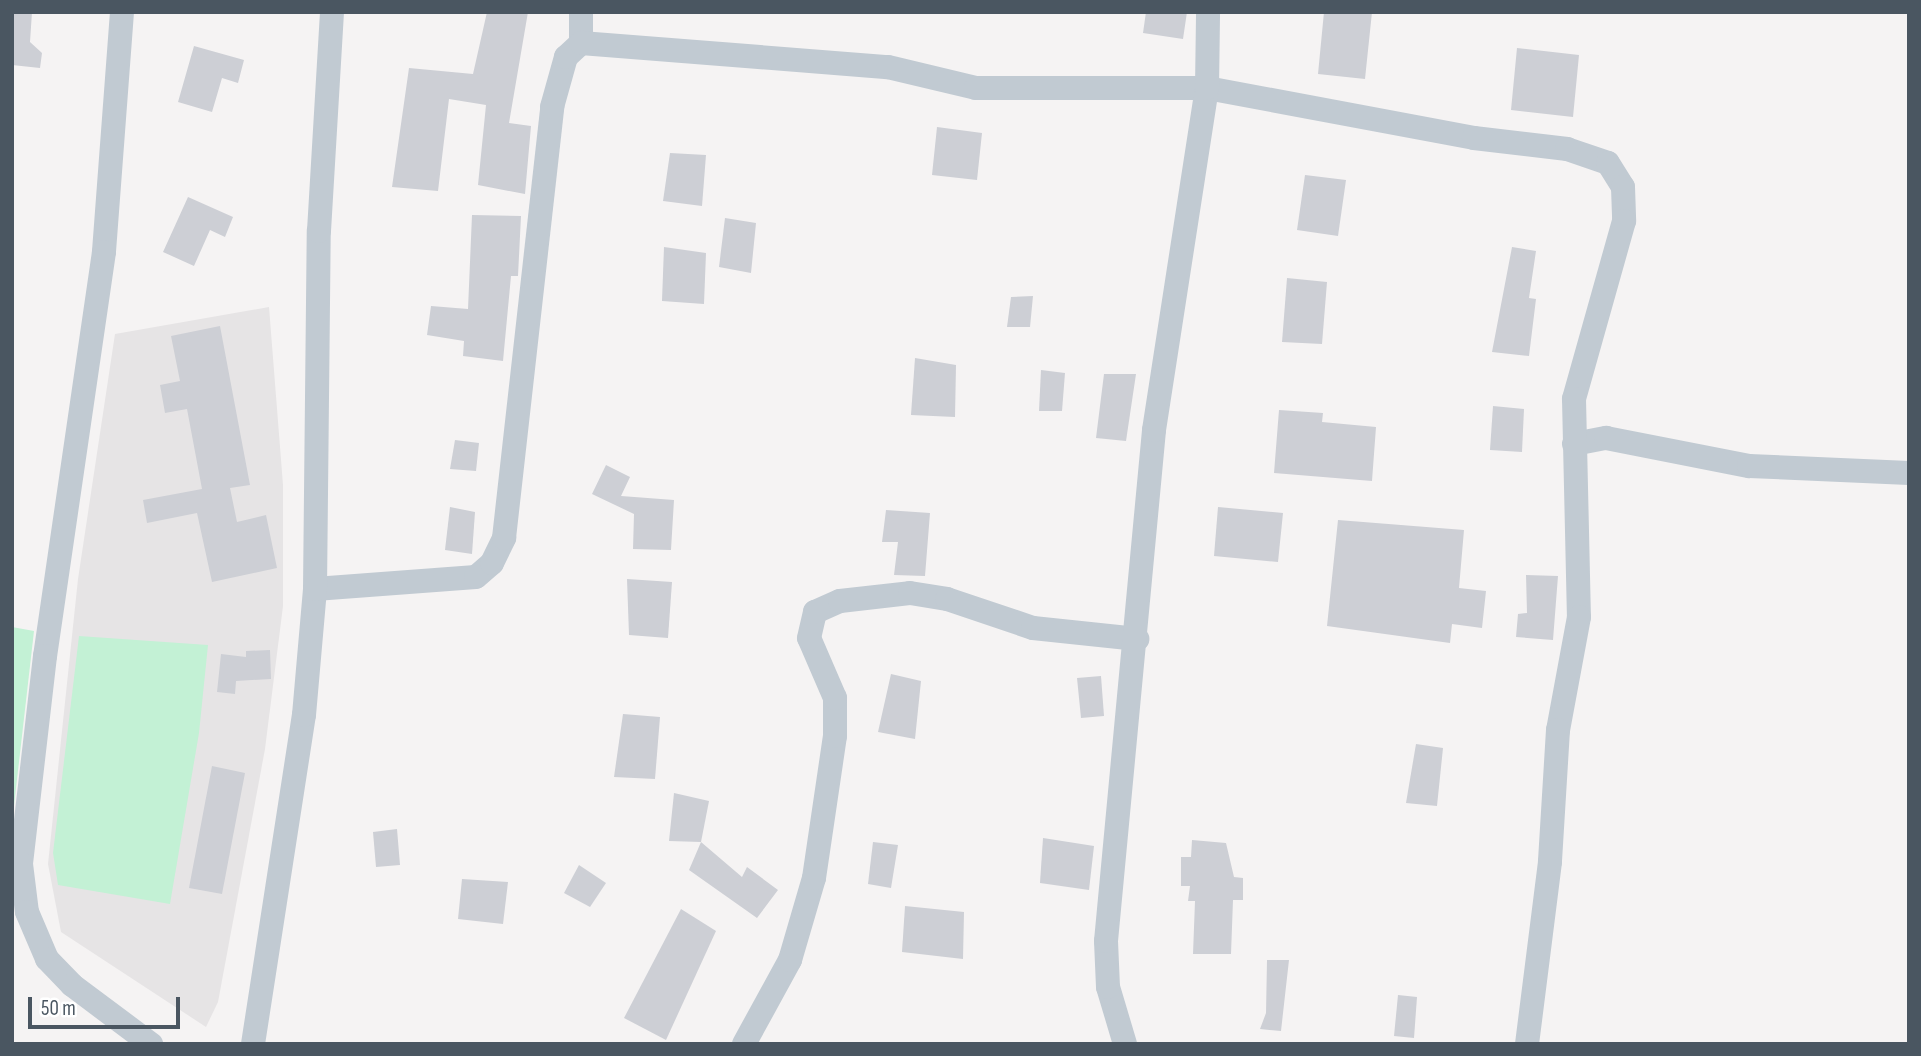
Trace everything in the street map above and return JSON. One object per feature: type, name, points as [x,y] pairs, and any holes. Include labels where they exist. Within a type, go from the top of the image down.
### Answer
[{"type":"street","points":[[122,12],[104,252],[45,656],[21,864],[19,913],[47,959],[72,985],[151,1044]]},
{"type":"street","points":[[253,1044],[304,715],[316,589],[319,231],[332,12]]},
{"type":"street","points":[[316,589],[476,577],[492,563],[503,538],[552,107],[566,57],[580,43],[581,12]]},
{"type":"street","points":[[1125,1044],[1108,987],[1106,941],[1137,639],[1154,430],[1207,88],[1208,12]]},
{"type":"street","points":[[580,43],[888,67],[976,88],[1207,88],[1474,138],[1567,149],[1608,163],[1623,187],[1624,221],[1595,338],[1577,378],[1574,444],[1579,617],[1558,730],[1550,862],[1527,1044]]},
{"type":"street","points":[[1574,444],[1606,438],[1749,467],[1909,473]]},
{"type":"street","points":[[744,1044],[790,961],[814,877],[835,736],[835,698],[809,638],[815,612],[840,601],[910,593],[947,598],[1033,628],[1137,639]]},
{"type":"shaded area","points":[[269,307],[283,485],[283,606],[265,749],[218,1002],[206,1027],[61,932],[48,864],[78,579],[115,334]]},
{"type":"green space","points":[[12,627],[34,631],[12,823]]},
{"type":"green space","points":[[79,636],[208,645],[199,733],[170,904],[58,885],[53,853]]},
{"type":"building","points":[[12,12],[32,12],[30,42],[42,53],[40,68],[12,65]]},
{"type":"building","points":[[487,12],[528,12],[509,123],[531,126],[525,194],[478,185],[486,105],[449,99],[438,191],[392,187],[409,68],[473,74]]},
{"type":"building","points":[[1146,12],[1187,12],[1183,39],[1143,33]]},
{"type":"building","points":[[1324,12],[1372,12],[1365,79],[1318,74]]},
{"type":"building","points":[[194,46],[244,60],[238,83],[222,78],[212,112],[178,102]]},
{"type":"building","points":[[1517,48],[1579,55],[1573,117],[1511,110]]},
{"type":"building","points":[[937,127],[982,133],[977,180],[932,175]]},
{"type":"building","points":[[670,153],[706,155],[702,206],[663,201]]},
{"type":"building","points":[[1305,175],[1346,180],[1338,236],[1297,230]]},
{"type":"building","points":[[188,197],[233,217],[225,237],[210,230],[194,266],[163,252]]},
{"type":"building","points":[[472,215],[521,216],[518,276],[511,276],[503,361],[463,356],[464,341],[427,335],[431,306],[468,309]]},
{"type":"building","points":[[725,218],[756,223],[751,273],[719,267]]},
{"type":"building","points":[[664,247],[706,253],[704,304],[662,301]]},
{"type":"building","points":[[1512,247],[1536,251],[1529,298],[1536,299],[1529,356],[1492,352]]},
{"type":"building","points":[[1287,278],[1327,282],[1322,344],[1282,342]]},
{"type":"building","points":[[1033,296],[1030,327],[1007,327],[1011,297]]},
{"type":"building","points":[[220,326],[250,485],[230,488],[237,522],[266,515],[277,568],[212,582],[197,513],[147,523],[143,500],[202,489],[187,409],[165,413],[160,385],[180,381],[171,336]]},
{"type":"building","points":[[915,358],[956,365],[955,417],[911,415]]},
{"type":"building","points":[[1041,370],[1065,373],[1062,411],[1039,411]]},
{"type":"building","points":[[1104,374],[1136,374],[1126,441],[1096,438]]},
{"type":"building","points":[[1493,406],[1524,409],[1522,452],[1490,450]]},
{"type":"building","points":[[1279,410],[1323,413],[1322,422],[1376,427],[1372,481],[1274,473]]},
{"type":"building","points":[[455,440],[479,443],[476,471],[450,469]]},
{"type":"building","points":[[606,465],[630,477],[621,496],[674,500],[671,550],[633,549],[634,514],[592,494]]},
{"type":"building","points":[[450,507],[475,512],[472,554],[445,550]]},
{"type":"building","points":[[1218,507],[1283,513],[1278,562],[1214,556]]},
{"type":"building","points":[[886,510],[930,513],[925,576],[894,575],[898,542],[882,542]]},
{"type":"building","points":[[1338,520],[1464,530],[1459,588],[1486,591],[1482,628],[1452,624],[1450,643],[1327,626]]},
{"type":"building","points":[[1526,575],[1558,576],[1553,640],[1516,637],[1518,614],[1527,613]]},
{"type":"building","points":[[627,579],[672,582],[668,638],[629,635]]},
{"type":"building","points":[[270,650],[271,679],[236,681],[235,694],[217,692],[221,654],[246,657],[246,651]]},
{"type":"building","points":[[891,674],[921,681],[915,739],[878,732]]},
{"type":"building","points":[[1101,676],[1104,716],[1081,718],[1077,678]]},
{"type":"building","points":[[623,714],[660,717],[655,779],[614,777]]},
{"type":"building","points":[[1416,744],[1443,748],[1437,806],[1406,803]]},
{"type":"building","points":[[212,766],[245,773],[222,894],[189,888]]},
{"type":"building","points":[[674,793],[709,801],[701,842],[669,841]]},
{"type":"building","points":[[397,829],[400,865],[376,867],[373,832]]},
{"type":"building","points":[[1043,838],[1094,846],[1089,890],[1040,883]]},
{"type":"building","points":[[1192,840],[1226,843],[1234,877],[1243,878],[1243,900],[1233,900],[1231,954],[1193,954],[1195,901],[1188,901],[1190,886],[1181,886],[1181,857],[1191,857]]},
{"type":"building","points":[[701,842],[742,877],[747,867],[778,890],[757,918],[689,870]]},
{"type":"building","points":[[873,842],[898,845],[891,888],[868,884]]},
{"type":"building","points":[[579,865],[606,883],[590,907],[564,893]]},
{"type":"building","points":[[462,879],[508,882],[503,924],[458,919]]},
{"type":"building","points":[[905,906],[964,912],[963,959],[902,952]]},
{"type":"building","points":[[681,909],[716,931],[666,1040],[624,1018]]},
{"type":"building","points":[[1267,960],[1289,960],[1281,1031],[1260,1029],[1266,1013]]},
{"type":"building","points":[[1398,995],[1417,997],[1414,1038],[1394,1036]]}]
